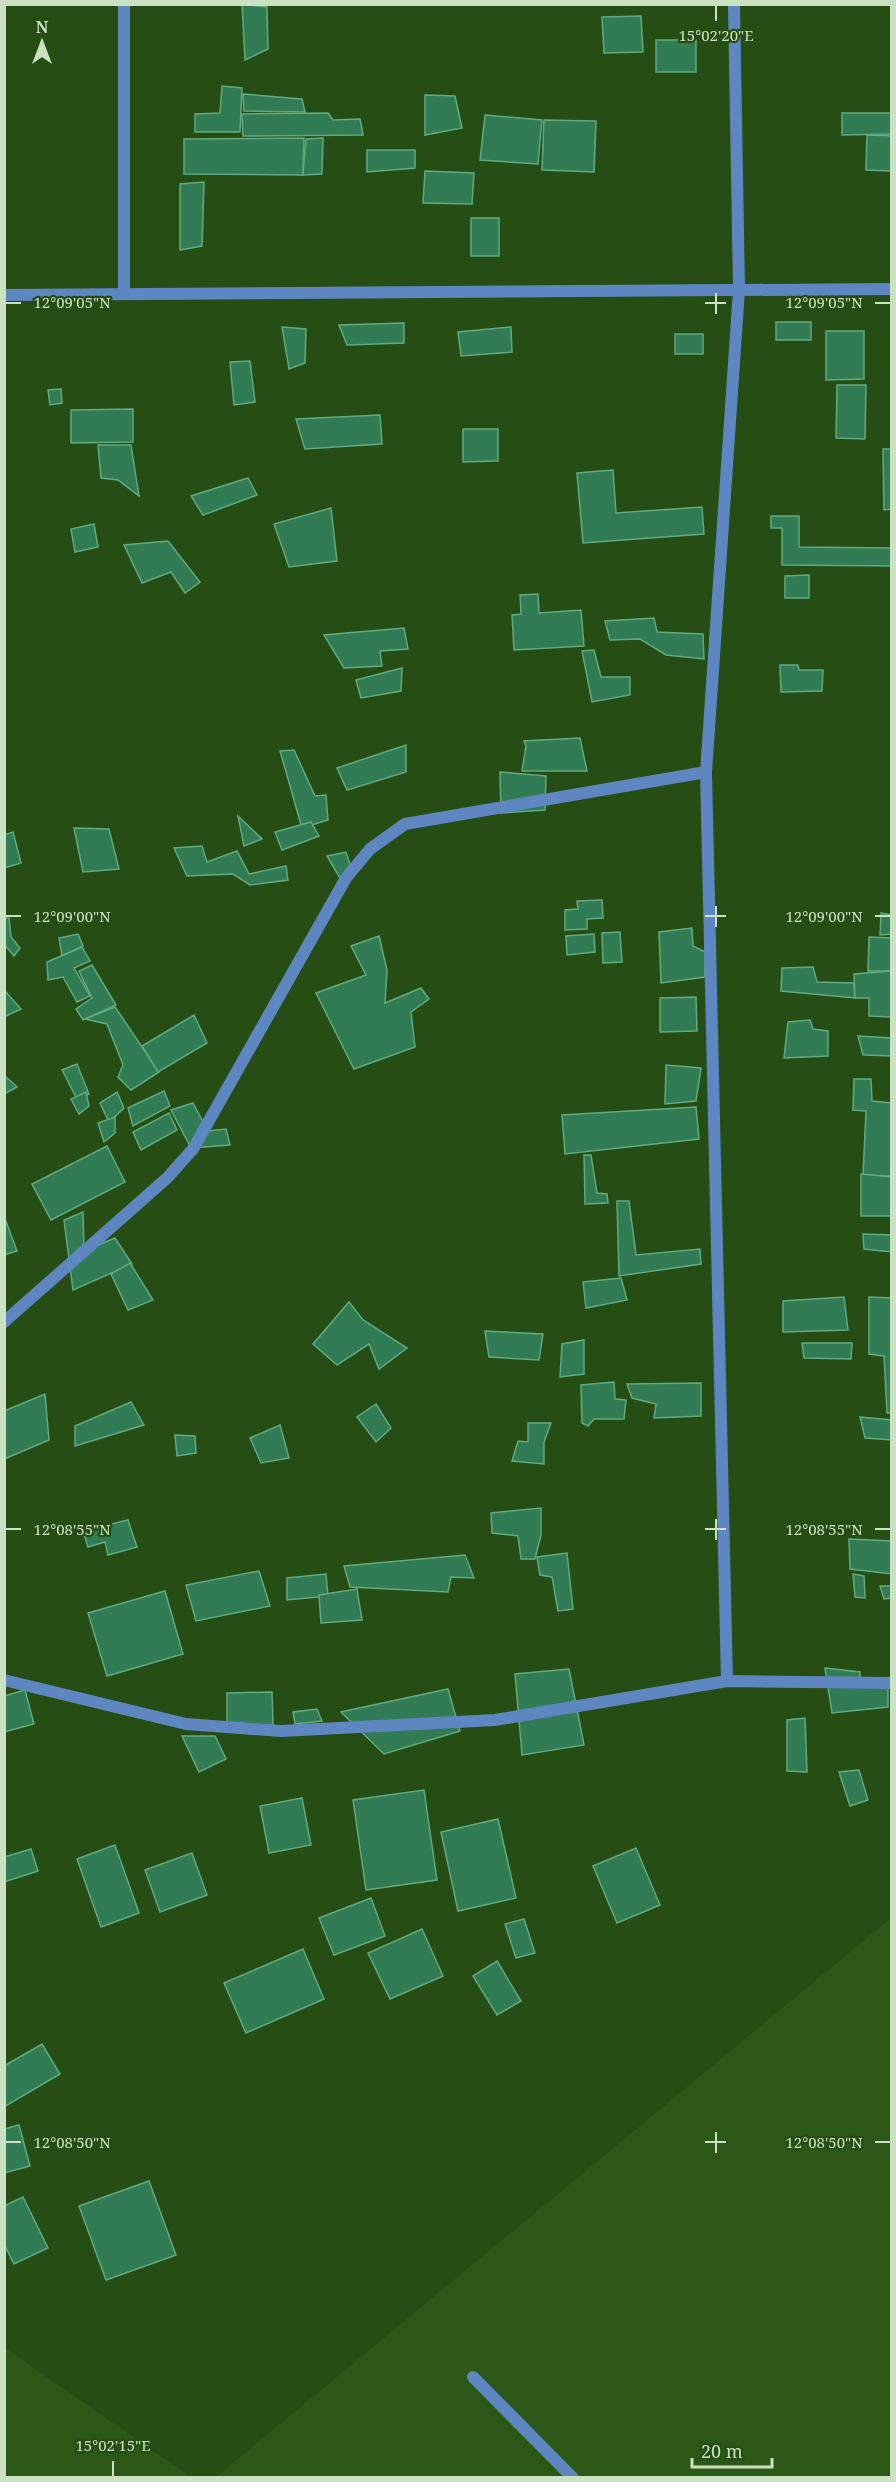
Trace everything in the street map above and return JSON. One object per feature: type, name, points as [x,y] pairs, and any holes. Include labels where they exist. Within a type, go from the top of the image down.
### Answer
[{"type":"street","points":[[124,4],[124,294]]},
{"type":"street","points":[[727,1681],[706,771],[740,290],[734,4]]},
{"type":"street","points":[[4,295],[891,289]]},
{"type":"street","points":[[4,1322],[167,1178],[193,1149],[346,878],[370,849],[405,824],[706,771]]},
{"type":"street","points":[[4,1680],[186,1724],[281,1731],[495,1720],[727,1681],[891,1683]]},
{"type":"street","points":[[473,2377],[573,2478]]},
{"type":"shaded area","points":[[891,1918],[891,2477],[216,2477]]},
{"type":"shaded area","points":[[5,2348],[191,2477],[5,2477]]},
{"type":"building","points":[[242,4],[267,7],[268,49],[245,60]]},
{"type":"building","points":[[641,16],[643,52],[604,53],[602,17]]},
{"type":"building","points":[[656,40],[696,40],[696,72],[656,72]]},
{"type":"building","points":[[222,86],[242,88],[240,132],[195,132],[195,114],[220,113]]},
{"type":"building","points":[[243,94],[302,99],[305,112],[244,111]]},
{"type":"building","points":[[425,95],[455,96],[462,128],[425,135]]},
{"type":"building","points":[[328,113],[333,120],[360,119],[363,135],[243,136],[242,114]]},
{"type":"building","points":[[842,113],[892,113],[892,134],[842,135]]},
{"type":"building","points":[[485,115],[542,120],[538,164],[480,160]]},
{"type":"building","points":[[544,120],[596,121],[594,172],[542,170]]},
{"type":"building","points":[[867,135],[892,136],[892,171],[866,170]]},
{"type":"building","points":[[304,138],[303,175],[184,174],[184,139]]},
{"type":"building","points":[[323,138],[322,174],[303,175],[306,139]]},
{"type":"building","points":[[367,150],[415,150],[415,168],[367,172]]},
{"type":"building","points":[[425,171],[474,173],[472,204],[423,203]]},
{"type":"building","points":[[204,182],[202,246],[180,250],[180,184]]},
{"type":"building","points":[[471,218],[499,218],[499,256],[471,256]]},
{"type":"building","points":[[776,322],[811,322],[811,340],[776,340]]},
{"type":"building","points":[[404,323],[404,343],[347,345],[339,325]]},
{"type":"building","points":[[282,327],[306,329],[305,363],[289,369]]},
{"type":"building","points":[[511,327],[512,352],[461,356],[458,332]]},
{"type":"building","points":[[826,331],[864,331],[864,379],[826,380]]},
{"type":"building","points":[[675,334],[703,334],[703,354],[675,354]]},
{"type":"building","points":[[250,361],[255,402],[234,405],[230,362]]},
{"type":"building","points":[[837,385],[866,385],[865,439],[836,438]]},
{"type":"building","points":[[61,389],[62,403],[50,405],[48,390]]},
{"type":"building","points":[[133,409],[133,442],[71,443],[71,410]]},
{"type":"building","points":[[380,415],[382,444],[305,449],[296,419]]},
{"type":"building","points":[[463,429],[498,429],[498,461],[463,462]]},
{"type":"building","points":[[98,445],[131,445],[139,496],[118,480],[101,478]]},
{"type":"building","points":[[883,449],[892,449],[892,509],[884,510]]},
{"type":"building","points":[[613,470],[616,513],[702,507],[704,534],[583,543],[577,473]]},
{"type":"building","points":[[248,478],[257,495],[203,515],[191,496]]},
{"type":"building","points":[[331,508],[337,561],[289,567],[274,524]]},
{"type":"building","points":[[771,516],[799,516],[799,547],[892,548],[892,566],[782,565],[782,528],[771,528]]},
{"type":"building","points":[[94,524],[98,547],[75,552],[71,529]]},
{"type":"building","points":[[168,541],[200,582],[185,593],[171,572],[142,583],[124,545]]},
{"type":"building","points":[[809,575],[809,598],[785,598],[785,576]]},
{"type":"building","points":[[538,594],[539,613],[581,610],[584,646],[514,650],[512,615],[521,614],[520,595]]},
{"type":"building","points":[[654,618],[657,632],[703,634],[704,659],[666,655],[640,639],[610,640],[605,621]]},
{"type":"building","points":[[404,628],[408,649],[380,651],[382,666],[344,668],[324,635]]},
{"type":"building","points":[[594,650],[601,677],[630,677],[630,695],[592,702],[582,651]]},
{"type":"building","points":[[780,665],[798,665],[799,670],[823,670],[822,691],[781,692]]},
{"type":"building","points":[[402,668],[401,691],[361,698],[356,680]]},
{"type":"building","points":[[580,738],[587,771],[522,771],[526,746],[524,741]]},
{"type":"building","points":[[406,745],[406,772],[347,790],[337,768]]},
{"type":"building","points":[[294,750],[315,796],[326,795],[328,820],[302,828],[280,751]]},
{"type":"building","points":[[500,772],[546,776],[545,810],[501,813]]},
{"type":"building","points":[[238,816],[262,839],[244,846]]},
{"type":"building","points":[[311,822],[319,836],[282,850],[275,832]]},
{"type":"building","points":[[74,828],[109,829],[119,869],[83,872]]},
{"type":"building","points":[[13,832],[21,863],[4,868],[4,835]]},
{"type":"building","points":[[202,846],[207,862],[237,851],[249,874],[286,866],[288,880],[250,885],[233,874],[187,876],[174,848]]},
{"type":"building","points":[[346,852],[353,874],[341,880],[327,856]]},
{"type":"building","points":[[602,900],[603,918],[587,919],[587,929],[565,930],[565,910],[578,909],[577,901]]},
{"type":"building","points":[[881,913],[892,915],[892,934],[880,935]]},
{"type":"building","points":[[4,918],[9,918],[11,937],[20,948],[14,956],[4,944]]},
{"type":"building","points":[[692,928],[693,946],[705,952],[705,977],[661,983],[659,932]]},
{"type":"building","points":[[620,932],[622,962],[603,963],[602,933]]},
{"type":"building","points":[[78,934],[83,946],[62,956],[59,938]]},
{"type":"building","points":[[594,934],[595,952],[567,955],[566,936]]},
{"type":"building","points":[[379,936],[387,970],[385,1003],[421,988],[429,999],[411,1012],[415,1047],[354,1069],[316,993],[366,975],[351,946]]},
{"type":"building","points":[[869,937],[892,938],[892,971],[868,971]]},
{"type":"building","points":[[82,947],[90,961],[74,968],[90,996],[77,1002],[63,977],[48,980],[47,962]]},
{"type":"building","points":[[92,965],[116,1005],[83,1020],[76,1009],[92,998],[79,971]]},
{"type":"building","points":[[813,967],[817,982],[854,983],[855,998],[781,991],[782,968]]},
{"type":"building","points":[[892,971],[892,1017],[869,1016],[869,998],[855,998],[854,974]]},
{"type":"building","points":[[4,990],[21,1009],[4,1017]]},
{"type":"building","points":[[696,997],[697,1031],[660,1032],[660,998]]},
{"type":"building","points":[[115,1007],[159,1072],[131,1090],[118,1077],[123,1065],[107,1024],[85,1019]]},
{"type":"building","points":[[194,1015],[207,1043],[158,1072],[142,1046]]},
{"type":"building","points":[[810,1020],[813,1029],[828,1031],[828,1056],[784,1058],[788,1022]]},
{"type":"building","points":[[858,1036],[892,1038],[892,1056],[863,1055]]},
{"type":"building","points":[[77,1064],[89,1094],[77,1099],[62,1070]]},
{"type":"building","points":[[666,1065],[701,1068],[696,1101],[665,1104]]},
{"type":"building","points":[[4,1075],[17,1087],[4,1094]]},
{"type":"building","points":[[854,1079],[871,1079],[872,1101],[892,1103],[892,1176],[863,1176],[866,1111],[853,1110]]},
{"type":"building","points":[[164,1091],[170,1106],[133,1126],[128,1108]]},
{"type":"building","points":[[86,1092],[89,1106],[79,1114],[71,1099]]},
{"type":"building","points":[[117,1092],[124,1108],[109,1122],[100,1103]]},
{"type":"building","points":[[193,1103],[208,1131],[226,1129],[230,1145],[191,1148],[171,1110]]},
{"type":"building","points":[[696,1107],[699,1139],[565,1154],[562,1115]]},
{"type":"building","points":[[169,1113],[177,1130],[141,1150],[133,1132]]},
{"type":"building","points":[[115,1117],[115,1133],[104,1142],[98,1123]]},
{"type":"building","points":[[107,1146],[125,1182],[51,1220],[32,1184]]},
{"type":"building","points":[[584,1155],[591,1155],[597,1193],[607,1194],[608,1203],[585,1204]]},
{"type":"building","points":[[861,1174],[892,1177],[892,1216],[861,1216]]},
{"type":"building","points":[[617,1201],[629,1201],[636,1255],[700,1249],[701,1264],[619,1276]]},
{"type":"building","points":[[83,1212],[84,1251],[115,1238],[132,1264],[73,1290],[64,1220]]},
{"type":"building","points":[[4,1216],[17,1251],[4,1255]]},
{"type":"building","points":[[863,1234],[892,1235],[892,1252],[864,1249]]},
{"type":"building","points":[[130,1263],[153,1300],[128,1310],[111,1274]]},
{"type":"building","points":[[621,1278],[627,1300],[586,1308],[583,1282]]},
{"type":"building","points":[[844,1297],[848,1330],[783,1332],[783,1301]]},
{"type":"building","points":[[869,1297],[892,1298],[892,1413],[887,1413],[884,1356],[869,1354]]},
{"type":"building","points":[[349,1302],[363,1320],[407,1348],[379,1369],[369,1344],[337,1365],[313,1344]]},
{"type":"building","points":[[485,1331],[543,1334],[539,1360],[489,1357]]},
{"type":"building","points":[[584,1340],[584,1374],[560,1377],[562,1344]]},
{"type":"building","points":[[802,1343],[852,1343],[851,1359],[804,1358]]},
{"type":"building","points":[[614,1382],[615,1399],[626,1400],[624,1419],[594,1419],[588,1426],[582,1423],[581,1385]]},
{"type":"building","points":[[701,1383],[701,1416],[654,1418],[656,1404],[632,1398],[627,1384]]},
{"type":"building","points":[[45,1394],[49,1440],[4,1459],[4,1411]]},
{"type":"building","points":[[131,1402],[144,1425],[75,1446],[75,1426]]},
{"type":"building","points":[[376,1404],[391,1428],[376,1442],[357,1417]]},
{"type":"building","points":[[860,1417],[892,1420],[892,1440],[865,1438]]},
{"type":"building","points":[[528,1423],[551,1423],[544,1442],[544,1464],[512,1461],[518,1441],[528,1442]]},
{"type":"building","points":[[280,1425],[289,1458],[261,1463],[250,1438]]},
{"type":"building","points":[[175,1435],[195,1436],[196,1453],[177,1456]]},
{"type":"building","points":[[541,1508],[541,1535],[535,1559],[521,1559],[518,1536],[492,1533],[491,1513]]},
{"type":"building","points":[[128,1520],[137,1547],[108,1555],[105,1542],[88,1547],[83,1531]]},
{"type":"building","points":[[849,1539],[892,1541],[892,1574],[850,1569]]},
{"type":"building","points":[[567,1553],[573,1609],[558,1611],[552,1577],[540,1575],[537,1557]]},
{"type":"building","points":[[465,1555],[474,1578],[451,1577],[448,1592],[350,1587],[344,1566]]},
{"type":"building","points":[[259,1571],[270,1606],[196,1621],[186,1585]]},
{"type":"building","points":[[326,1574],[328,1596],[287,1600],[287,1578]]},
{"type":"building","points":[[853,1574],[864,1576],[865,1598],[855,1597]]},
{"type":"building","points":[[880,1586],[892,1586],[892,1598],[884,1599]]},
{"type":"building","points":[[357,1589],[362,1620],[321,1623],[319,1595]]},
{"type":"building","points":[[165,1591],[183,1654],[107,1676],[88,1613]]},
{"type":"building","points":[[825,1668],[860,1672],[860,1680],[888,1684],[888,1707],[832,1713]]},
{"type":"building","points":[[569,1669],[584,1745],[522,1755],[515,1674]]},
{"type":"building","points":[[448,1689],[460,1731],[384,1754],[341,1712]]},
{"type":"building","points":[[25,1690],[34,1724],[4,1732],[4,1696]]},
{"type":"building","points":[[272,1692],[273,1725],[227,1727],[227,1693]]},
{"type":"building","points":[[317,1709],[322,1721],[295,1724],[293,1712]]},
{"type":"building","points":[[805,1718],[807,1772],[787,1771],[787,1720]]},
{"type":"building","points":[[182,1736],[215,1736],[226,1759],[199,1772]]},
{"type":"building","points":[[859,1770],[868,1800],[850,1806],[839,1772]]},
{"type":"building","points":[[424,1790],[437,1880],[366,1890],[353,1800]]},
{"type":"building","points":[[302,1798],[311,1845],[269,1853],[260,1806]]},
{"type":"building","points":[[498,1819],[516,1898],[458,1911],[441,1832]]},
{"type":"building","points":[[115,1845],[139,1913],[101,1927],[77,1859]]},
{"type":"building","points":[[636,1848],[660,1905],[617,1923],[593,1866]]},
{"type":"building","points":[[31,1849],[38,1871],[4,1882],[4,1857]]},
{"type":"building","points":[[192,1853],[207,1895],[160,1912],[145,1870]]},
{"type":"building","points":[[371,1898],[385,1936],[334,1955],[319,1918]]},
{"type":"building","points":[[524,1919],[535,1953],[516,1958],[505,1924]]},
{"type":"building","points":[[422,1929],[443,1976],[390,1999],[368,1953]]},
{"type":"building","points":[[303,1949],[324,1999],[246,2033],[224,1983]]},
{"type":"building","points":[[497,1961],[521,2001],[497,2015],[473,1976]]},
{"type":"building","points":[[42,2044],[60,2074],[4,2107],[4,2066]]},
{"type":"building","points":[[19,2125],[30,2166],[4,2173],[4,2129]]},
{"type":"building","points":[[149,2181],[176,2255],[106,2280],[79,2206]]},
{"type":"building","points":[[23,2197],[48,2248],[14,2264],[4,2244],[4,2206]]}]
